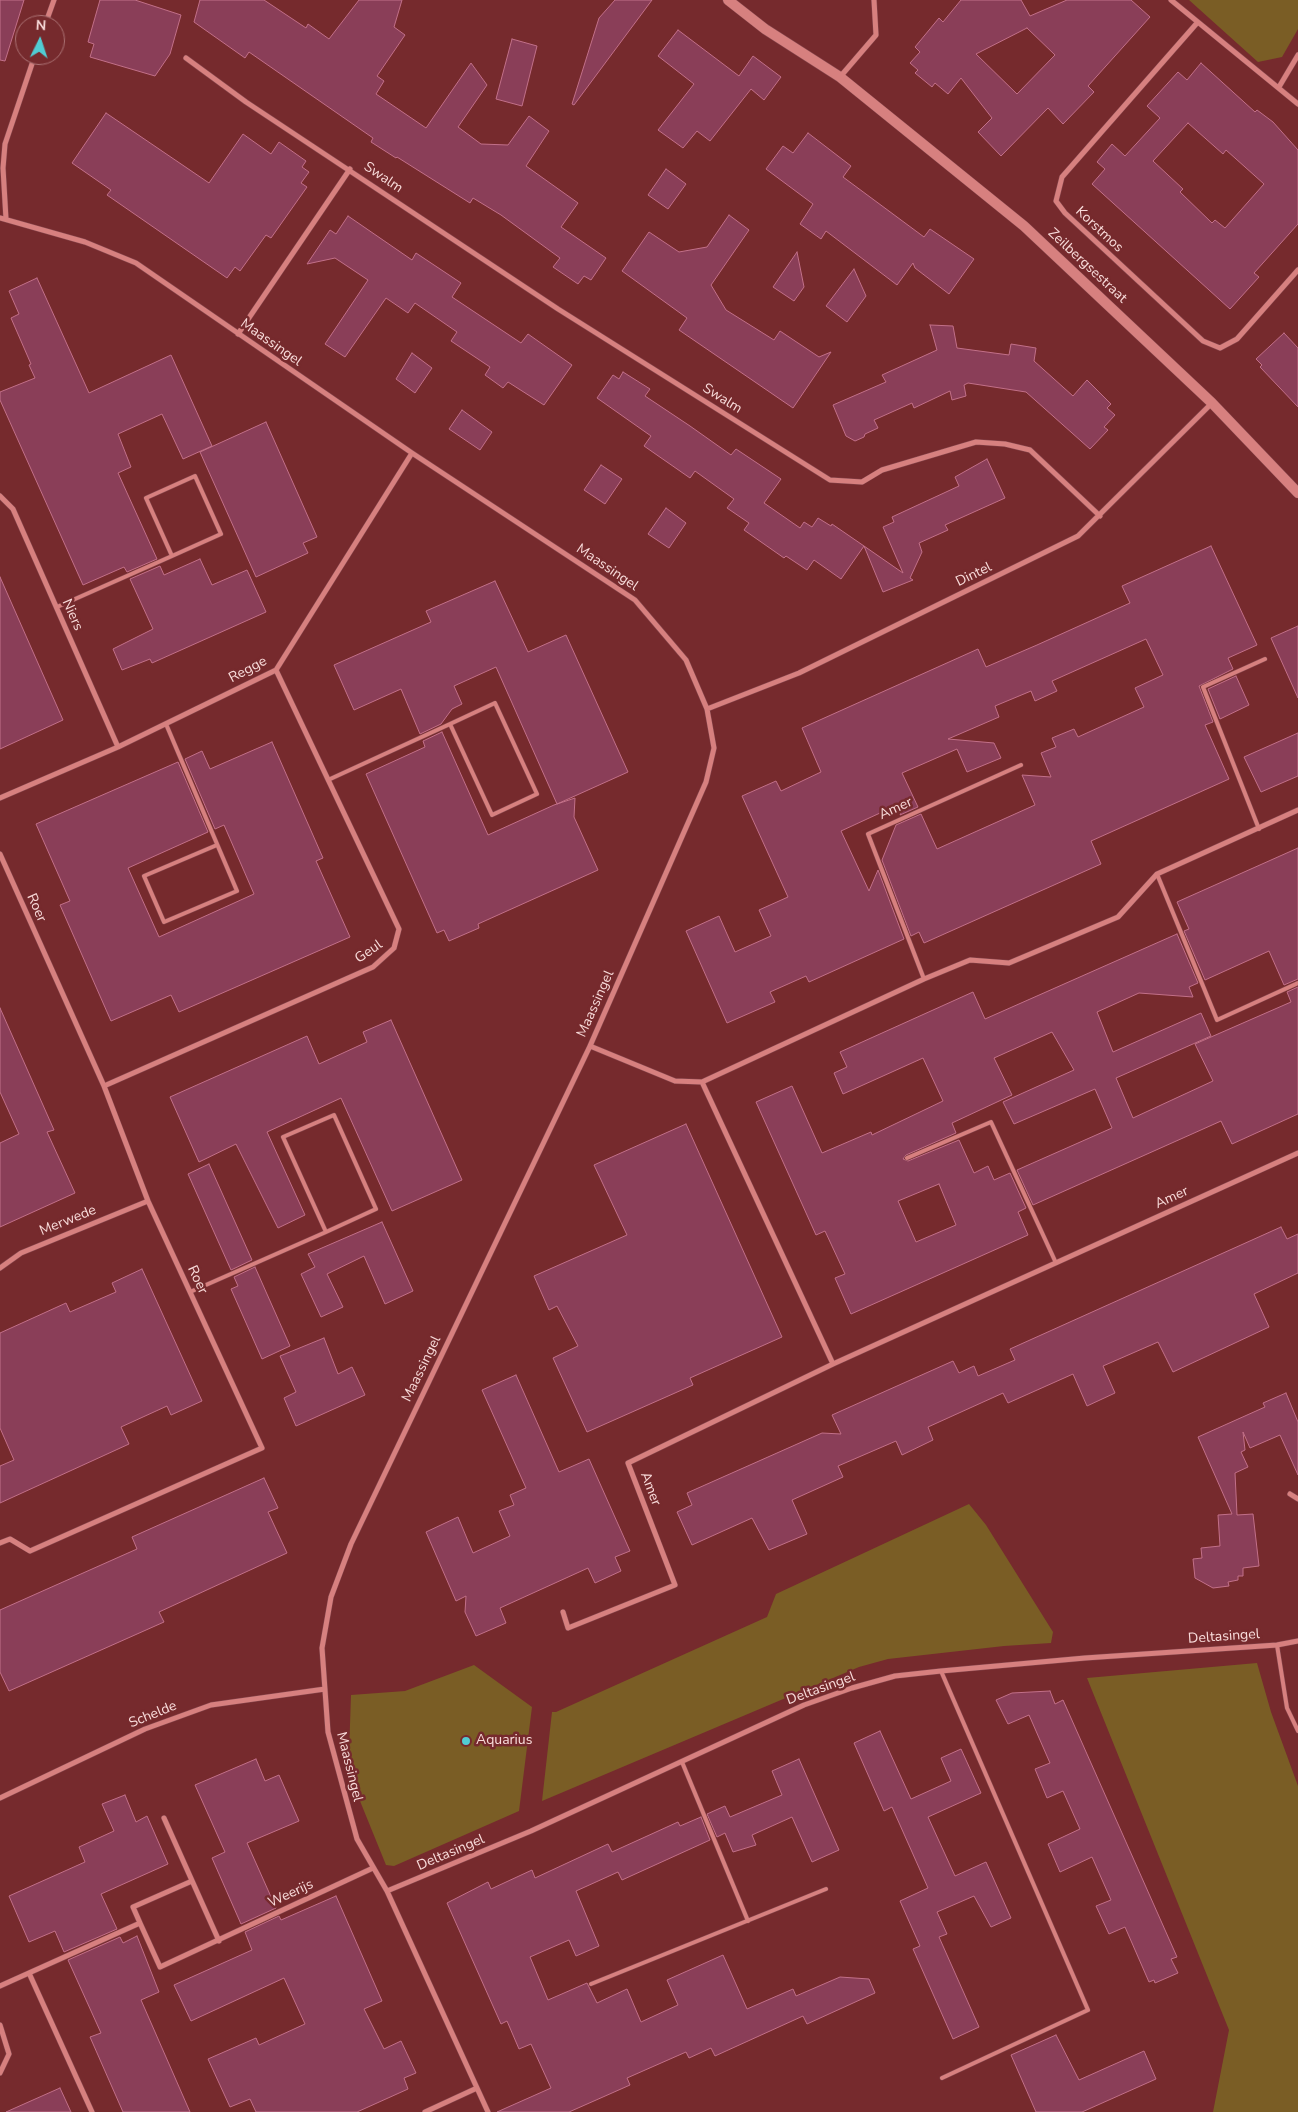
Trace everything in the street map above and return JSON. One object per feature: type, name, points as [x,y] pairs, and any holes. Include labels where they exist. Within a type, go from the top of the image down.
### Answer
[{"type":"street","points":[[49,15],[54,0]]},
{"type":"street","name":"Zeilbergsestraat","points":[[728,0],[765,29],[840,78],[1024,226],[1212,403],[1298,493]]},
{"type":"street","points":[[840,78],[876,35],[874,0]]},
{"type":"street","points":[[1171,0],[1298,104]]},
{"type":"street","name":"Korstmos","points":[[1197,22],[1062,177],[1056,201],[1065,213],[1203,340],[1220,348],[1238,339],[1298,270]]},
{"type":"street","points":[[1279,87],[1298,55]]},
{"type":"street","name":"Swalm","points":[[186,58],[246,102],[350,169],[558,309],[830,480],[862,482],[882,470],[976,442],[1005,444],[1030,450],[1100,516]]},
{"type":"street","points":[[3,219],[5,144],[32,65]]},
{"type":"street","name":"Swalm","points":[[238,334],[350,169]]},
{"type":"street","name":"Maassingel","points":[[3,219],[85,242],[136,263],[412,453],[635,600],[686,660],[706,709],[714,748],[706,782],[590,1046],[351,1544],[331,1597],[322,1648],[328,1732],[341,1786],[357,1839],[387,1892],[488,2112]]},
{"type":"street","name":"Dintel","points":[[706,709],[800,673],[1078,536],[1212,403]]},
{"type":"street","name":"Regge","points":[[0,798],[118,747],[276,670],[412,453]]},
{"type":"street","name":"Niers","points":[[0,496],[13,509],[118,747]]},
{"type":"street","name":"Geul","points":[[104,1086],[373,967],[394,948],[399,929],[276,670]]},
{"type":"street","points":[[590,1046],[675,1081],[702,1082],[924,979],[970,960],[1009,963],[1118,917],[1157,874],[1298,810]]},
{"type":"street","name":"Roer","points":[[0,854],[104,1086],[148,1201],[262,1448],[30,1551],[10,1539],[0,1543]]},
{"type":"street","points":[[702,1082],[833,1364]]},
{"type":"street","name":"Amer","points":[[563,1612],[568,1628],[675,1585],[628,1463],[833,1364],[1298,1153]]},
{"type":"street","name":"Merwede","points":[[0,1268],[21,1253],[148,1201]]},
{"type":"street","points":[[1290,1494],[1298,1499]]},
{"type":"street","name":"Deltasingel","points":[[387,1892],[531,1832],[804,1705],[852,1688],[895,1676],[1084,1658],[1277,1645],[1298,1641]]},
{"type":"street","name":"Schelde","points":[[0,1798],[145,1729],[211,1705],[325,1689]]},
{"type":"street","points":[[164,1818],[219,1941]]},
{"type":"street","name":"Weerijs","points":[[192,1881],[133,1907],[160,1967],[372,1868]]},
{"type":"street","points":[[0,1986],[140,1923]]},
{"type":"street","points":[[29,1973],[92,2112]]},
{"type":"street","points":[[0,2025],[8,2054],[0,2073]]},
{"type":"street","points":[[425,2112],[477,2088]]},
{"type":"lane","points":[[56,607],[172,556],[221,534],[194,476],[146,498],[172,556]]},
{"type":"lane","points":[[1259,829],[1203,687],[1265,659]]},
{"type":"lane","points":[[328,780],[495,703],[537,794],[492,815],[450,724]]},
{"type":"lane","points":[[166,724],[237,891],[164,922],[144,876],[217,845]]},
{"type":"lane","name":"Amer","points":[[924,979],[868,834],[1021,765]]},
{"type":"lane","points":[[1157,874],[1217,1020],[1298,983]]},
{"type":"lane","points":[[190,1292],[326,1232],[376,1209],[334,1115],[283,1138],[326,1232]]},
{"type":"lane","points":[[907,1158],[991,1122],[1056,1263]]},
{"type":"lane","points":[[1277,1645],[1287,1708],[1298,1731]]},
{"type":"lane","points":[[941,1671],[1088,2010],[942,2078]]},
{"type":"lane","points":[[682,1762],[748,1921]]},
{"type":"lane","points":[[591,1984],[826,1889]]},
{"type":"shaded area","points":[[1189,0],[1298,0],[1298,29],[1282,57],[1258,62]]},
{"type":"shaded area","points":[[969,1504],[986,1525],[1053,1632],[1051,1643],[1004,1646],[888,1659],[859,1667],[542,1801],[552,1712],[556,1712],[767,1617],[776,1594]]},
{"type":"shaded area","points":[[1257,1663],[1271,1712],[1298,1786],[1298,2112],[1213,2112],[1229,2030],[1087,1678]]},
{"type":"shaded area","points":[[474,1665],[532,1707],[519,1811],[394,1866],[386,1865],[360,1801],[349,1754],[351,1695],[405,1691]]},
{"type":"building","points":[[0,0],[24,0],[19,15],[15,15],[15,29],[5,61],[0,60]]},
{"type":"building","points":[[100,0],[135,0],[181,15],[170,54],[155,76],[90,57],[94,44],[88,42]]},
{"type":"building","points":[[200,0],[264,0],[306,28],[308,24],[329,39],[359,0],[402,0],[394,27],[405,35],[377,76],[384,81],[376,94],[426,128],[471,63],[487,85],[458,127],[481,144],[508,145],[529,116],[549,131],[526,166],[578,203],[561,227],[606,258],[591,280],[584,276],[578,284],[553,267],[560,258],[501,215],[473,198],[470,203],[396,158],[371,142],[373,138],[249,52],[245,58],[194,22]]},
{"type":"building","points":[[615,0],[652,0],[574,105],[572,104],[599,18]]},
{"type":"building","points":[[961,0],[1021,0],[1030,16],[1067,0],[1131,0],[1150,17],[1088,86],[1094,92],[1063,124],[1048,108],[1001,156],[978,132],[992,118],[961,78],[948,94],[935,83],[932,87],[915,73],[918,70],[910,63],[920,52],[915,47],[939,18],[943,22]],"holes":[[[1027,28],[1055,55],[1017,94],[976,54]]]},
{"type":"building","points":[[678,30],[739,76],[753,56],[781,77],[764,100],[751,89],[710,141],[697,131],[683,148],[658,130],[694,84],[658,56]]},
{"type":"building","points":[[512,39],[537,46],[522,106],[496,99]]},
{"type":"building","points":[[1201,63],[1255,112],[1257,110],[1273,122],[1298,150],[1298,224],[1254,273],[1259,277],[1230,309],[1092,184],[1105,169],[1097,162],[1112,144],[1125,156],[1160,118],[1147,106],[1178,72],[1187,80]],"holes":[[[1188,123],[1223,154],[1226,150],[1264,184],[1225,228],[1215,220],[1212,223],[1180,192],[1183,189],[1153,161]]]},
{"type":"building","points":[[106,113],[209,183],[243,134],[271,154],[279,142],[306,161],[302,167],[309,172],[301,183],[307,187],[271,238],[266,235],[240,271],[235,267],[227,278],[107,195],[111,190],[72,163]]},
{"type":"building","points":[[808,133],[851,166],[843,177],[924,237],[930,229],[974,259],[949,294],[915,268],[913,263],[897,285],[826,231],[821,239],[800,224],[813,204],[766,169],[783,146],[793,153]]},
{"type":"building","points":[[666,169],[686,184],[668,209],[648,195]]},
{"type":"building","points":[[729,215],[749,230],[711,285],[726,310],[774,340],[780,331],[819,357],[831,352],[793,408],[679,330],[687,318],[622,271],[649,232],[679,252],[707,247]]},
{"type":"building","points":[[348,216],[412,260],[416,253],[461,283],[452,297],[521,343],[528,334],[572,365],[544,405],[508,382],[503,388],[485,375],[490,367],[451,341],[457,332],[415,303],[408,313],[386,298],[345,357],[325,344],[368,280],[335,258],[307,264],[330,230],[336,234]]},
{"type":"building","points":[[797,252],[804,287],[794,301],[773,287]]},
{"type":"building","points":[[854,269],[866,296],[847,322],[826,306]]},
{"type":"building","points":[[37,278],[89,393],[171,355],[212,446],[183,459],[162,414],[118,434],[131,467],[118,473],[157,559],[127,572],[124,567],[83,585],[0,400],[0,392],[35,378],[11,318],[19,314],[9,291]]},
{"type":"building","points":[[930,325],[953,326],[957,348],[1009,355],[1011,344],[1036,348],[1034,361],[1073,396],[1087,380],[1111,404],[1107,408],[1115,415],[1104,427],[1108,430],[1090,449],[1026,392],[968,383],[964,385],[966,396],[952,400],[950,391],[914,408],[912,403],[874,420],[878,428],[865,434],[864,437],[855,441],[846,436],[833,405],[886,382],[882,375],[937,350]]},
{"type":"building","points":[[1284,333],[1298,348],[1298,407],[1260,367],[1262,365],[1256,359]]},
{"type":"building","points":[[412,353],[432,368],[415,393],[396,379]]},
{"type":"building","points":[[623,372],[650,389],[645,396],[731,455],[736,449],[781,479],[764,503],[800,528],[804,522],[812,527],[818,518],[831,526],[832,524],[864,546],[841,579],[814,560],[807,570],[786,556],[784,558],[744,530],[749,523],[727,508],[734,499],[695,471],[690,478],[644,446],[651,436],[597,398],[613,375],[619,379]]},
{"type":"building","points":[[462,410],[492,432],[480,450],[449,429]]},
{"type":"building","points":[[266,422],[317,537],[303,543],[308,553],[256,577],[200,452]]},
{"type":"building","points":[[987,459],[1005,498],[945,525],[948,530],[919,543],[922,552],[910,578],[913,580],[883,592],[864,546],[903,573],[883,527],[894,522],[892,517],[959,486],[955,477]]},
{"type":"building","points":[[601,465],[622,479],[605,504],[584,490]]},
{"type":"building","points":[[666,508],[686,523],[669,548],[648,534]]},
{"type":"building","points":[[1211,546],[1257,645],[1228,658],[1233,669],[1199,686],[1213,722],[1205,725],[1229,779],[1091,841],[1101,864],[924,943],[919,932],[911,936],[882,860],[896,825],[921,814],[937,849],[1035,805],[1022,775],[1051,777],[1041,753],[1056,747],[1052,738],[1074,729],[1078,737],[1144,707],[1135,688],[1163,675],[1146,639],[1052,681],[1057,691],[1035,701],[1031,691],[995,706],[999,717],[948,739],[994,743],[1001,758],[967,772],[957,749],[902,773],[918,807],[900,815],[906,801],[841,831],[869,891],[878,870],[904,939],[809,982],[806,976],[770,992],[775,1002],[727,1023],[686,931],[719,916],[735,952],[771,936],[759,910],[788,897],[742,796],[776,781],[781,791],[821,772],[802,728],[978,649],[986,667],[1037,645],[1130,603],[1122,586]]},
{"type":"building","points":[[200,559],[212,585],[247,570],[266,612],[152,663],[150,659],[122,670],[113,649],[153,629],[130,579],[160,566],[164,575]]},
{"type":"building","points":[[0,577],[63,720],[0,749]]},
{"type":"building","points":[[495,581],[528,652],[566,635],[628,772],[557,804],[496,667],[454,686],[462,704],[452,709],[441,724],[420,734],[401,689],[354,710],[334,665],[431,622],[426,611]]},
{"type":"building","points":[[1298,626],[1298,698],[1271,638]]},
{"type":"building","points":[[1236,676],[1249,705],[1220,719],[1208,689]]},
{"type":"building","points":[[442,732],[488,835],[554,805],[575,798],[574,817],[598,870],[478,924],[479,928],[449,941],[444,930],[437,933],[366,774],[425,747],[423,741]]},
{"type":"building","points":[[1298,733],[1298,776],[1261,792],[1244,757]]},
{"type":"building","points":[[272,742],[323,858],[316,861],[350,937],[179,1012],[171,995],[111,1021],[60,905],[70,901],[36,824],[178,762],[208,832],[128,868],[159,937],[254,894],[224,825],[215,829],[185,759],[202,751],[210,769]]},
{"type":"building","points":[[1298,848],[1298,979],[1284,985],[1269,951],[1205,980],[1184,931],[1189,929],[1177,902]]},
{"type":"building","points":[[1177,934],[1198,983],[1189,987],[1193,997],[1139,993],[1097,1012],[1113,1052],[1201,1013],[1211,1036],[1116,1078],[1133,1118],[1213,1081],[1195,1044],[1291,1002],[1287,992],[1298,987],[1298,1114],[1232,1144],[1221,1121],[1033,1205],[1017,1170],[1112,1128],[1095,1089],[1014,1124],[1003,1102],[1074,1070],[1052,1032],[994,1058],[1012,1095],[952,1123],[956,1133],[906,1155],[903,1159],[908,1161],[959,1140],[974,1173],[988,1166],[994,1180],[1010,1173],[1026,1208],[1018,1212],[1028,1235],[851,1314],[835,1278],[845,1274],[825,1231],[816,1235],[756,1102],[792,1086],[822,1153],[871,1132],[872,1135],[943,1101],[923,1058],[843,1094],[834,1073],[847,1067],[840,1052],[973,992],[985,1019]],"holes":[[[939,1184],[956,1225],[916,1242],[898,1201]]]},
{"type":"building","points":[[0,1008],[54,1130],[47,1132],[75,1193],[0,1227],[0,1143],[19,1134],[0,1092]]},
{"type":"building","points":[[391,1020],[462,1180],[392,1211],[341,1098],[267,1132],[305,1215],[278,1228],[236,1144],[199,1162],[170,1097],[307,1036],[319,1064],[367,1042],[363,1032]]},
{"type":"building","points":[[686,1124],[782,1337],[690,1378],[693,1385],[587,1432],[553,1358],[578,1346],[557,1306],[549,1310],[534,1276],[627,1235],[594,1165]]},
{"type":"building","points":[[209,1164],[252,1260],[231,1270],[188,1174]]},
{"type":"building","points":[[382,1222],[413,1291],[385,1304],[364,1256],[327,1274],[343,1307],[321,1317],[301,1274],[315,1267],[308,1254]]},
{"type":"building","points":[[1281,1227],[1287,1239],[1298,1234],[1298,1273],[1254,1294],[1269,1327],[1173,1372],[1158,1342],[1103,1366],[1115,1393],[1087,1406],[1073,1374],[1008,1403],[1003,1393],[928,1427],[933,1440],[902,1455],[896,1441],[838,1466],[843,1477],[792,1500],[807,1534],[769,1550],[752,1518],[692,1545],[677,1512],[692,1505],[687,1493],[822,1433],[841,1434],[832,1415],[953,1361],[959,1373],[974,1366],[978,1376],[1015,1360],[1010,1349]]},
{"type":"building","points":[[255,1267],[290,1346],[262,1359],[231,1289],[238,1286],[234,1277]]},
{"type":"building","points":[[142,1269],[202,1401],[171,1415],[167,1406],[121,1427],[129,1444],[0,1503],[0,1466],[14,1460],[0,1428],[0,1333],[66,1303],[70,1312],[116,1292],[112,1283]]},
{"type":"building","points":[[324,1338],[338,1374],[352,1367],[365,1395],[296,1426],[284,1398],[296,1392],[280,1356]]},
{"type":"building","points":[[516,1375],[559,1472],[589,1459],[630,1551],[615,1557],[621,1571],[595,1583],[588,1568],[500,1608],[506,1623],[476,1636],[465,1612],[466,1596],[456,1601],[426,1532],[458,1517],[473,1553],[510,1536],[499,1511],[514,1505],[510,1495],[526,1488],[482,1390]]},
{"type":"building","points":[[1286,1393],[1298,1422],[1298,1475],[1280,1435],[1250,1448],[1243,1432],[1245,1450],[1241,1452],[1248,1467],[1235,1473],[1237,1515],[1253,1514],[1259,1566],[1243,1568],[1243,1576],[1238,1576],[1238,1580],[1228,1582],[1229,1586],[1213,1588],[1195,1578],[1193,1559],[1202,1558],[1201,1548],[1220,1546],[1218,1515],[1232,1514],[1198,1437],[1265,1407],[1263,1403]]},
{"type":"building","points":[[264,1478],[278,1508],[268,1512],[287,1553],[159,1612],[164,1622],[9,1691],[0,1672],[0,1610],[137,1549],[132,1537]]},
{"type":"building","points":[[1050,1691],[1055,1704],[1063,1700],[1177,1957],[1171,1959],[1178,1973],[1155,1983],[1154,1980],[1149,1982],[1125,1927],[1109,1934],[1096,1906],[1111,1900],[1092,1857],[1060,1872],[1048,1844],[1080,1829],[1063,1791],[1047,1798],[1035,1769],[1050,1763],[1029,1715],[1008,1724],[996,1700],[1012,1693]]},
{"type":"building","points":[[880,1731],[911,1799],[951,1781],[941,1758],[961,1749],[981,1793],[928,1817],[955,1876],[986,1862],[1011,1918],[991,1927],[974,1896],[937,1912],[947,1934],[939,1937],[979,2027],[953,2039],[913,1949],[920,1946],[900,1901],[928,1888],[892,1807],[884,1811],[854,1743]]},
{"type":"building","points":[[256,1759],[265,1781],[279,1775],[299,1821],[247,1843],[276,1908],[241,1924],[212,1858],[225,1852],[195,1785]]},
{"type":"building","points":[[799,1759],[839,1850],[812,1862],[792,1817],[752,1835],[756,1845],[733,1852],[725,1833],[717,1837],[707,1814],[725,1806],[730,1817],[782,1795],[772,1771]]},
{"type":"building","points":[[125,1795],[136,1822],[147,1816],[168,1864],[101,1894],[117,1929],[64,1952],[55,1931],[29,1942],[9,1896],[85,1862],[79,1847],[114,1831],[102,1804]]},
{"type":"building","points":[[701,1817],[710,1840],[622,1880],[618,1872],[576,1891],[599,1946],[576,1956],[569,1940],[530,1957],[548,2000],[587,1983],[597,2003],[627,1989],[641,2022],[678,2005],[667,1980],[723,1955],[747,2009],[793,1989],[796,1996],[840,1977],[869,1979],[875,1993],[807,2024],[803,2016],[715,2056],[711,2048],[689,2058],[686,2052],[627,2078],[630,2085],[569,2112],[497,2112],[551,2088],[531,2044],[519,2049],[507,2021],[501,2024],[447,1903],[488,1882],[491,1889],[532,1870],[535,1878],[608,1844],[612,1852],[678,1822],[680,1826]]},
{"type":"building","points":[[336,1896],[382,2001],[364,2009],[384,2049],[401,2041],[416,2073],[404,2078],[408,2089],[357,2112],[256,2112],[250,2099],[230,2107],[208,2059],[256,2038],[259,2045],[305,2024],[284,1978],[191,2021],[174,1985],[252,1950],[245,1932],[279,1916],[281,1920]]},
{"type":"building","points":[[137,1936],[159,1992],[141,2000],[190,2112],[123,2112],[90,2037],[101,2033],[68,1960],[120,1937],[123,1943]]},
{"type":"building","points":[[1056,2035],[1079,2080],[1144,2051],[1156,2079],[1082,2112],[1036,2112],[1011,2055]]},
{"type":"building","points":[[60,2088],[71,2112],[6,2112]]},
{"type":"place","name":"Aquarius","points":[[466,1741]]}]
